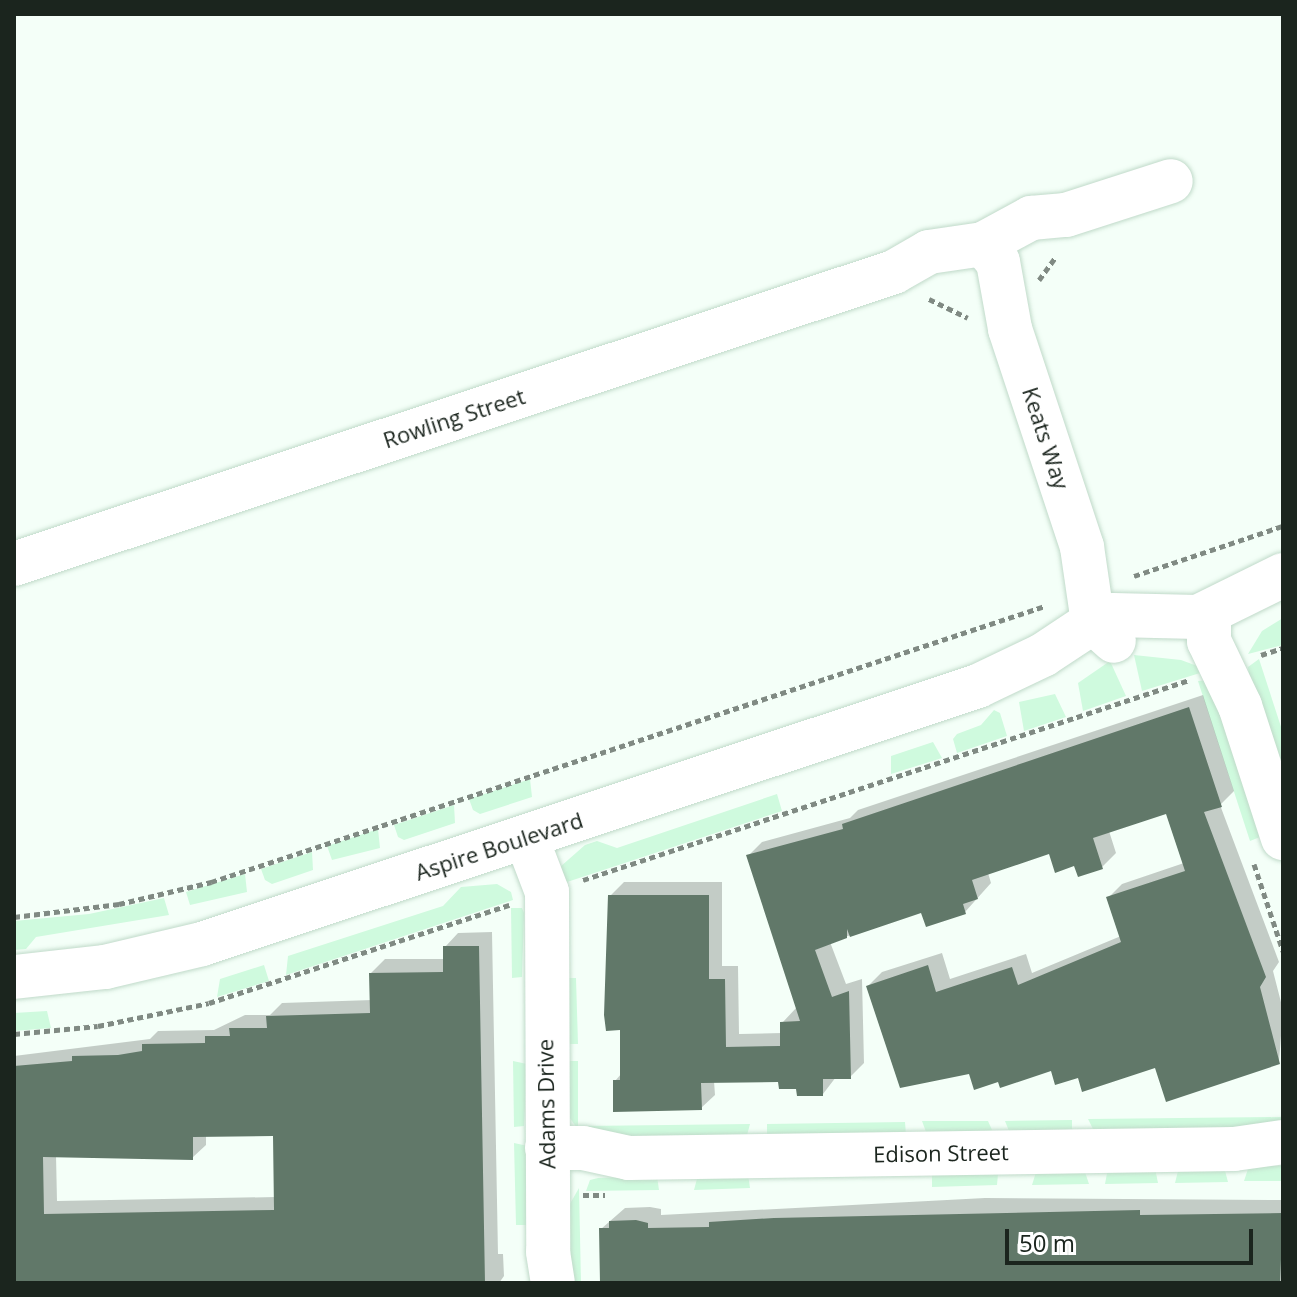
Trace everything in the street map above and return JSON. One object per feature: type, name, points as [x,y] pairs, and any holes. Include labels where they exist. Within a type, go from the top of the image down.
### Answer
[{"type":"street","name":"Rowling Street","points":[[14,564],[907,287],[929,252],[987,291],[1031,218],[1067,234],[1171,181]]},
{"type":"street","name":"Keats Way","points":[[987,291],[1082,547],[1102,611]]},
{"type":"street","points":[[1220,645],[1283,575]]},
{"type":"street","points":[[1220,645],[1283,602]]},
{"type":"street","points":[[1102,611],[1186,619],[1220,645],[1283,838]]},
{"type":"street","name":"Aspire Boulevard","points":[[14,977],[105,967],[189,948],[991,683],[1102,611]]},
{"type":"street","name":"Adams Drive","points":[[515,840],[539,895],[544,940],[549,1278]]},
{"type":"street","name":"Edison Street","points":[[547,1160],[583,1171],[629,1158],[1273,1148]]},
{"type":"path","points":[[907,287],[934,297],[987,291],[1043,278],[1067,234]]},
{"type":"path","points":[[14,917],[119,904],[211,882],[1102,611],[1283,526]]},
{"type":"path","points":[[14,1034],[98,1026],[209,1003],[539,895],[1220,645],[1283,648]]},
{"type":"green space","points":[[1283,618],[1283,645],[1248,654],[1262,631]]},
{"type":"green space","points":[[1134,655],[1181,660],[1200,667],[1200,673],[1142,691]]},
{"type":"green space","points":[[1259,659],[1283,733],[1283,777],[1249,674],[1248,667]]},
{"type":"green space","points":[[1110,661],[1126,696],[1083,711],[1078,683]]},
{"type":"green space","points":[[1211,680],[1260,837],[1250,841],[1198,681]]},
{"type":"green space","points":[[1055,694],[1066,717],[1024,731],[1019,702]]},
{"type":"green space","points":[[994,710],[1000,713],[1007,736],[957,753],[953,739],[957,734],[981,725]]},
{"type":"green space","points":[[933,742],[942,758],[891,774],[891,756]]},
{"type":"green space","points":[[530,779],[532,797],[480,814],[473,810],[469,799]]},
{"type":"green space","points":[[777,794],[782,811],[561,884],[560,867],[585,845],[597,841],[617,848]]},
{"type":"green space","points":[[454,805],[455,823],[404,840],[398,837],[394,825]]},
{"type":"green space","points":[[378,829],[380,848],[332,860],[327,846]]},
{"type":"green space","points":[[312,852],[313,870],[272,884],[265,880],[261,869]]},
{"type":"green space","points":[[245,874],[247,892],[190,905],[186,892]]},
{"type":"green space","points":[[497,884],[511,892],[513,900],[286,975],[288,956],[443,906],[461,887]]},
{"type":"green space","points":[[164,898],[169,915],[36,937],[26,949],[14,950],[14,921],[89,914]]},
{"type":"green space","points":[[511,908],[522,908],[524,913],[522,977],[512,978]]},
{"type":"green space","points":[[264,965],[269,981],[217,997],[220,979]]},
{"type":"green space","points":[[567,978],[576,978],[578,1044],[567,1044]]},
{"type":"green space","points":[[47,1011],[51,1028],[14,1031],[14,1013]]},
{"type":"green space","points":[[513,1061],[527,1064],[524,1126],[514,1127]]},
{"type":"green space","points":[[568,1061],[578,1061],[578,1130],[568,1115]]},
{"type":"green space","points":[[1283,1117],[1283,1130],[1093,1129],[1088,1119]]},
{"type":"green space","points":[[1072,1120],[1072,1134],[1009,1131],[1005,1121]]},
{"type":"green space","points":[[922,1121],[988,1121],[992,1130],[988,1134],[926,1132]]},
{"type":"green space","points":[[905,1122],[906,1135],[767,1134],[767,1124]]},
{"type":"green space","points":[[750,1124],[746,1139],[608,1141],[585,1126]]},
{"type":"green space","points":[[514,1143],[528,1146],[527,1225],[516,1225]]},
{"type":"green space","points":[[1249,1166],[1283,1166],[1283,1181],[1244,1181]]},
{"type":"green space","points":[[1179,1167],[1224,1167],[1228,1182],[1175,1183]]},
{"type":"green space","points":[[1108,1168],[1155,1168],[1158,1183],[1105,1184]]},
{"type":"green space","points":[[1037,1169],[1084,1169],[1089,1184],[1032,1185]]},
{"type":"green space","points":[[748,1174],[750,1188],[694,1190],[698,1175]]},
{"type":"green space","points":[[998,1174],[997,1185],[932,1187],[932,1175]]},
{"type":"green space","points":[[657,1176],[659,1190],[586,1191],[590,1180],[598,1178]]},
{"type":"green space","points":[[579,1188],[581,1283],[567,1283],[567,1209]]},
{"type":"building","points":[[1189,707],[1222,807],[1204,812],[1266,977],[1260,987],[1280,1064],[1166,1102],[1155,1068],[1082,1092],[1078,1078],[1055,1085],[1051,1071],[1000,1088],[998,1082],[974,1090],[969,1074],[900,1088],[866,986],[928,965],[936,992],[1012,967],[1018,985],[1121,942],[1106,897],[1185,871],[1166,814],[1093,838],[1103,869],[1078,877],[1074,866],[1055,873],[1049,854],[972,880],[978,899],[963,904],[966,914],[926,927],[921,913],[850,937],[847,929],[847,938],[815,950],[832,997],[849,991],[851,1079],[823,1079],[823,1096],[797,1096],[796,1089],[779,1089],[778,1082],[701,1083],[702,1110],[613,1112],[613,1080],[620,1080],[620,1030],[606,1031],[604,1015],[608,895],[709,895],[709,979],[725,979],[726,1047],[780,1046],[780,1022],[800,1021],[746,855],[843,829],[842,824]]},
{"type":"building","points":[[443,946],[479,946],[485,1283],[14,1283],[14,1066],[72,1061],[72,1056],[142,1051],[142,1044],[205,1043],[205,1036],[230,1036],[229,1028],[267,1028],[266,1016],[370,1013],[369,973],[443,972]],"holes":[[[273,1136],[274,1210],[44,1214],[43,1157],[193,1160],[193,1137]]]},
{"type":"building","points":[[1140,1210],[1140,1215],[1283,1213],[1280,1283],[600,1283],[599,1228],[609,1228],[609,1221],[636,1220],[648,1223],[648,1228],[709,1227],[709,1222],[774,1218]]}]
